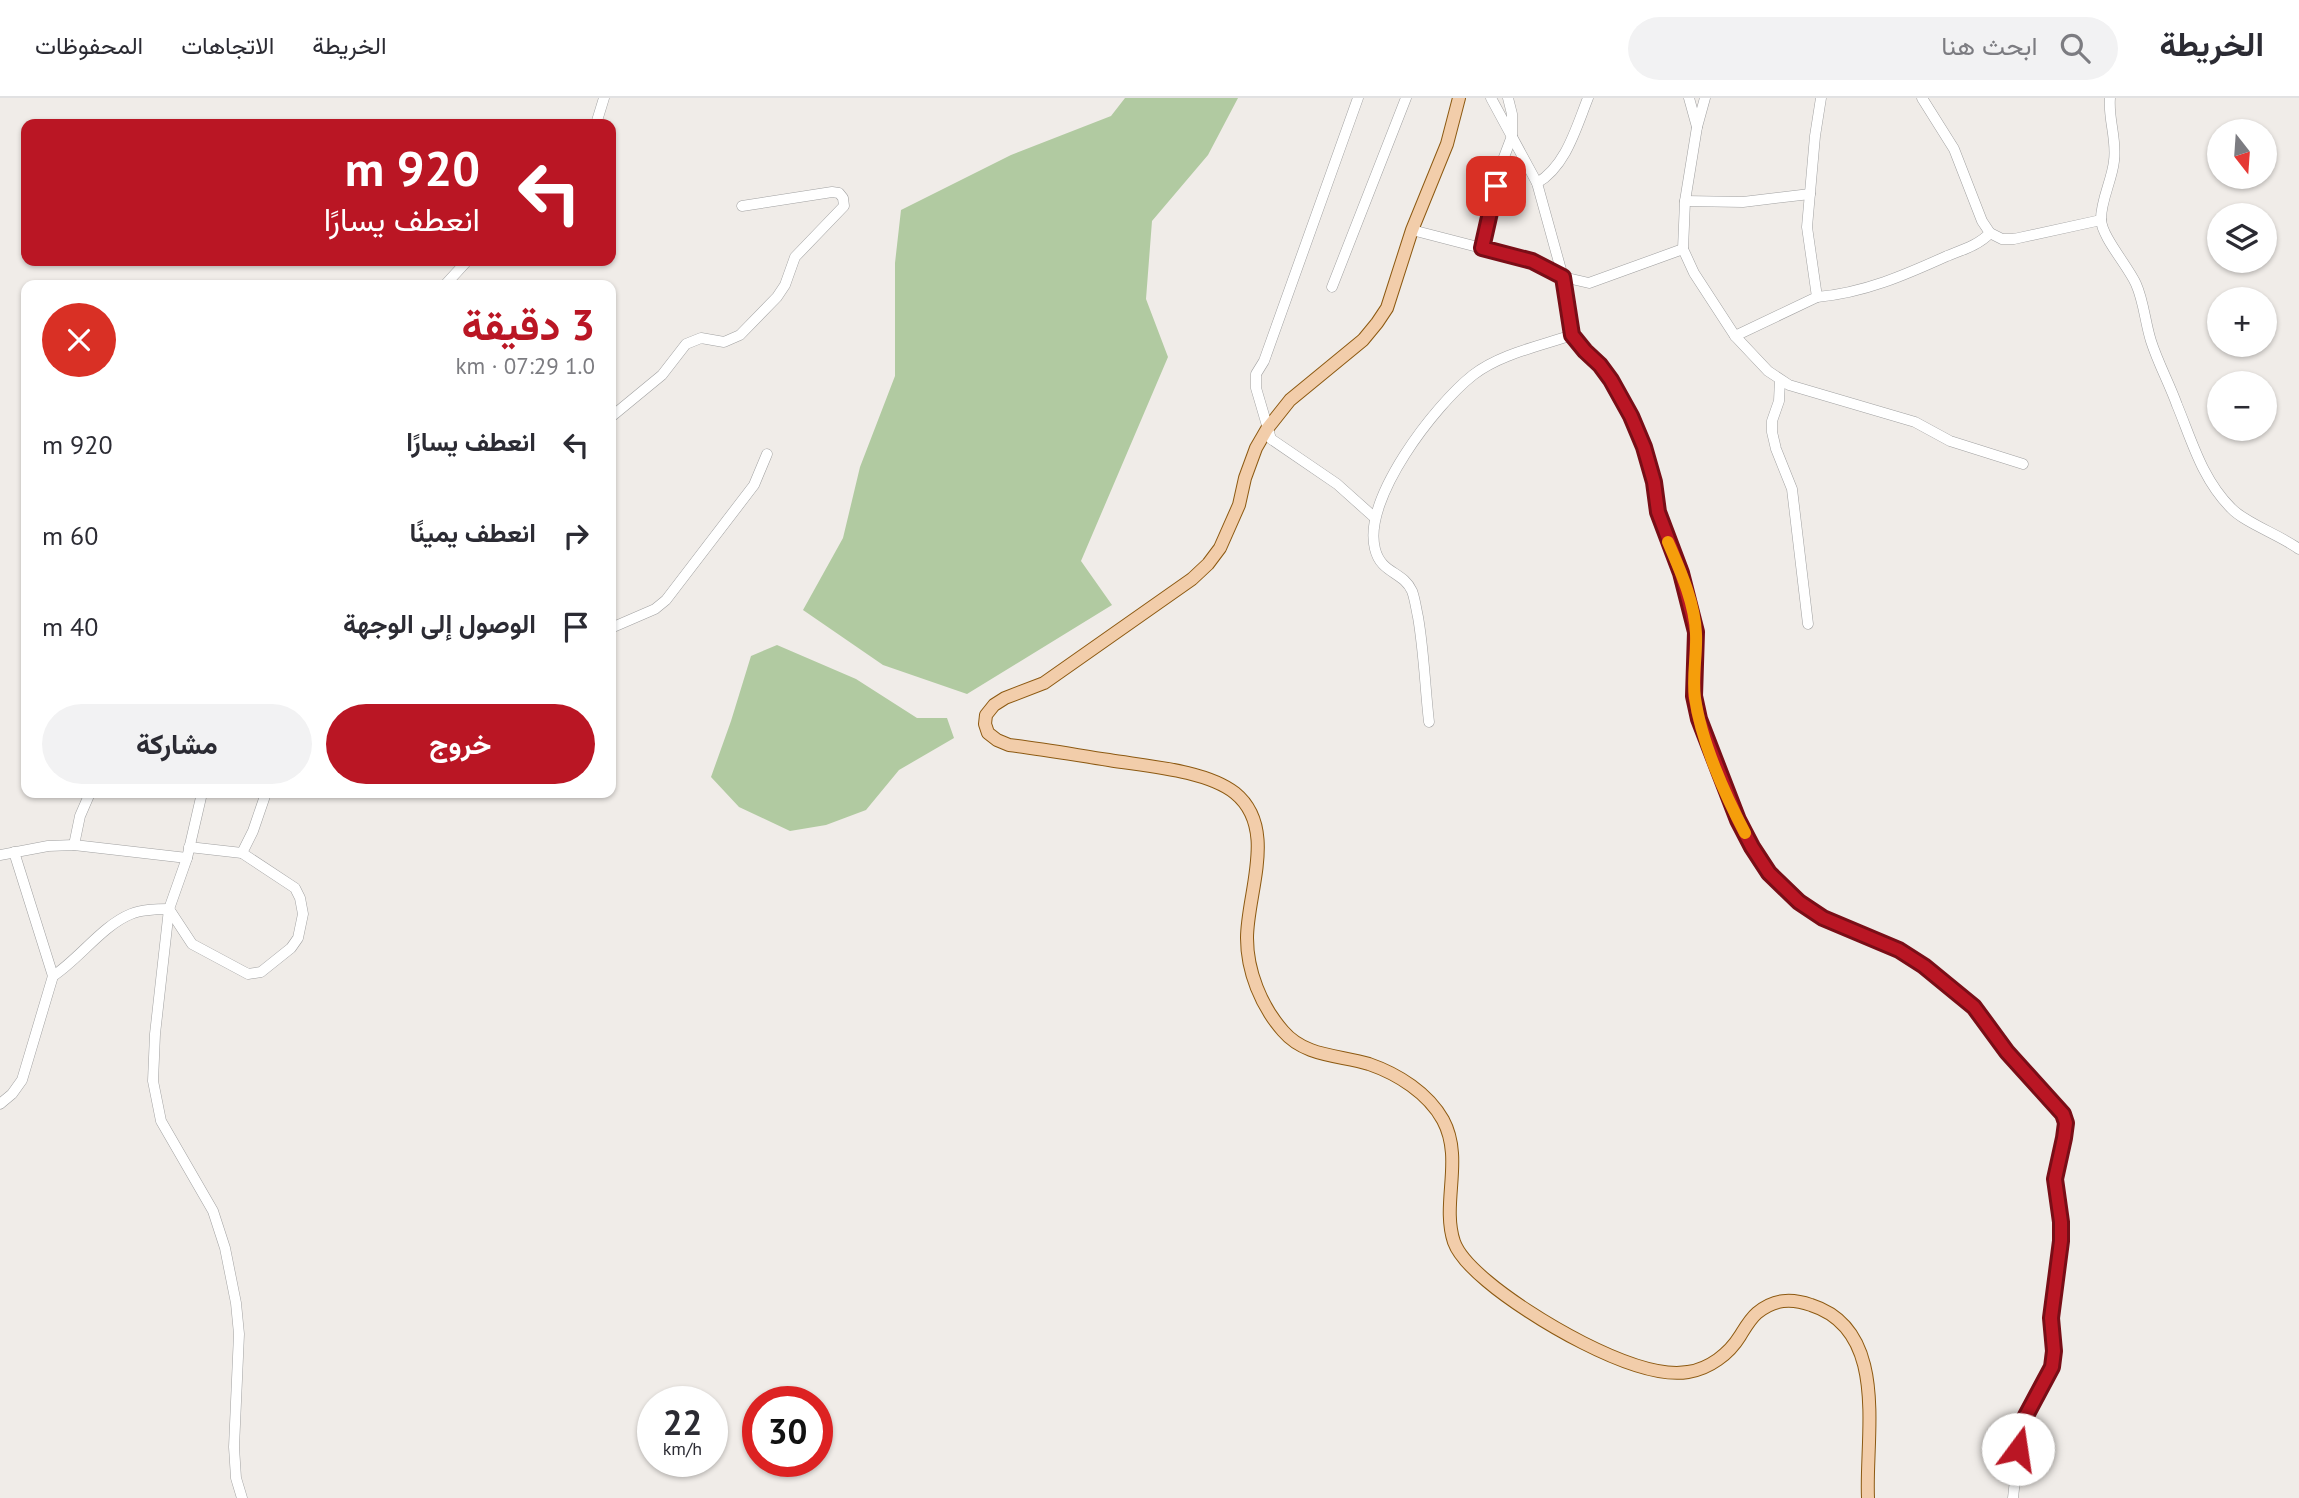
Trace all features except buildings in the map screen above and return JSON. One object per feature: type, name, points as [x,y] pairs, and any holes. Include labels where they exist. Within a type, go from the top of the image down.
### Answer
[{"type":"main road","points":[[1459,98],[1447,144],[1412,230],[1387,308],[1363,340],[1290,400],[1267,429],[1256,448],[1245,478],[1240,505],[1220,548],[1192,579],[1044,682],[994,705],[986,715],[988,733],[1009,745],[1187,772],[1235,793],[1252,817],[1257,833],[1258,854],[1247,940],[1249,959],[1261,997],[1293,1042],[1310,1050],[1369,1064],[1390,1073],[1419,1091],[1434,1106],[1443,1121],[1452,1152],[1451,1214],[1455,1244],[1469,1262],[1487,1281],[1541,1320],[1596,1350],[1666,1372],[1683,1373],[1712,1364],[1738,1340],[1756,1314],[1771,1304],[1785,1300],[1819,1307],[1849,1331],[1866,1364],[1868,1498]]},
{"type":"street","points":[[598,119],[604,98]]},
{"type":"street","points":[[1357,98],[1264,361],[1256,374],[1256,388],[1267,429],[1275,443],[1337,484],[1375,518]]},
{"type":"street","points":[[1332,287],[1406,98]]},
{"type":"street","points":[[1491,98],[1537,183],[1563,277],[1572,335],[1611,380],[1644,447],[1654,482],[1658,512],[1681,573],[1696,632],[1694,696],[1699,719],[1738,820],[1752,847],[1769,873],[1799,902],[1823,918],[1899,950],[1924,966],[1974,1007],[2007,1052],[2063,1114],[2066,1123],[2055,1179],[2061,1241],[2051,1318],[2054,1351],[2052,1367],[2021,1425],[2013,1498]]},
{"type":"street","points":[[1482,248],[1501,164],[1513,136],[1508,98]]},
{"type":"street","points":[[1537,183],[1550,175],[1562,158],[1588,98]]},
{"type":"street","points":[[1689,98],[1697,127]]},
{"type":"street","points":[[1705,98],[1697,127],[1685,201],[1683,249],[1694,273],[1735,336],[1768,371],[1789,385],[1915,422],[1950,441],[2023,464]]},
{"type":"street","points":[[1817,297],[1808,227],[1815,136],[1821,98]]},
{"type":"street","points":[[1922,98],[1954,149],[1982,221],[1990,233],[2002,239],[2014,239],[2101,219]]},
{"type":"street","points":[[2110,98],[2108,112],[2115,146],[2114,163],[2101,219],[2105,231],[2138,288],[2150,340],[2202,469],[2233,511],[2299,549]]},
{"type":"street","points":[[616,414],[662,375],[686,344],[701,338],[724,342],[740,335],[777,297],[785,285],[795,257],[844,206],[839,193],[832,192],[742,206]]},
{"type":"street","points":[[1685,201],[1742,202],[1810,194]]},
{"type":"street","points":[[1412,230],[1532,261],[1563,277],[1589,283],[1683,249]]},
{"type":"street","points":[[1735,336],[1817,297],[1840,294],[1904,275],[1973,245],[1990,233]]},
{"type":"street","points":[[450,280],[462,266]]},
{"type":"street","points":[[1429,722],[1421,634],[1413,594],[1407,581],[1382,567],[1375,551],[1375,518],[1381,501],[1400,462],[1433,414],[1474,374],[1499,361],[1572,335]]},
{"type":"street","points":[[1780,380],[1779,401],[1772,421],[1772,432],[1776,449],[1793,489],[1808,624]]},
{"type":"street","points":[[616,626],[655,609],[666,600],[754,485],[767,454]]},
{"type":"street","points":[[74,845],[80,816],[88,798]]},
{"type":"street","points":[[201,798],[188,852],[169,909],[155,1034],[153,1081],[160,1121],[213,1211],[225,1248],[239,1334],[234,1447],[236,1478],[242,1498]]},
{"type":"street","points":[[243,853],[264,798]]},
{"type":"street","points":[[0,855],[48,845],[243,853],[295,888],[303,914],[298,938],[291,948],[261,972],[248,974],[192,944],[169,909]]},
{"type":"street","points":[[0,1104],[22,1080],[53,976],[14,852]]},
{"type":"street","points":[[53,976],[130,914],[142,910],[169,909]]},
{"type":"green space","points":[[1125,98],[1238,98],[1208,155],[1152,221],[1146,299],[1168,357],[1081,561],[1112,605],[967,694],[883,665],[803,610],[843,538],[860,467],[895,376],[895,263],[901,210],[1011,155],[1111,116]]},
{"type":"green space","points":[[777,645],[856,679],[917,718],[947,718],[954,738],[899,770],[866,810],[826,825],[790,831],[739,807],[711,777],[751,656]]},
{"type":"slow traffic","points":[[1668,542],[1681,573],[1696,632],[1694,696],[1699,719],[1714,762],[1745,833]]},
{"type":"route","points":[[1496,186],[1482,248],[1532,261],[1563,277],[1572,335],[1611,380],[1644,447],[1663,530],[1681,573],[1696,632],[1694,696],[1699,719],[1738,820],[1752,847],[1769,873],[1799,902],[1823,918],[1899,950],[1924,966],[1974,1007],[2007,1052],[2063,1114],[2066,1123],[2055,1179],[2061,1241],[2051,1318],[2054,1351],[2052,1367],[2021,1425],[2018,1449]]}]
